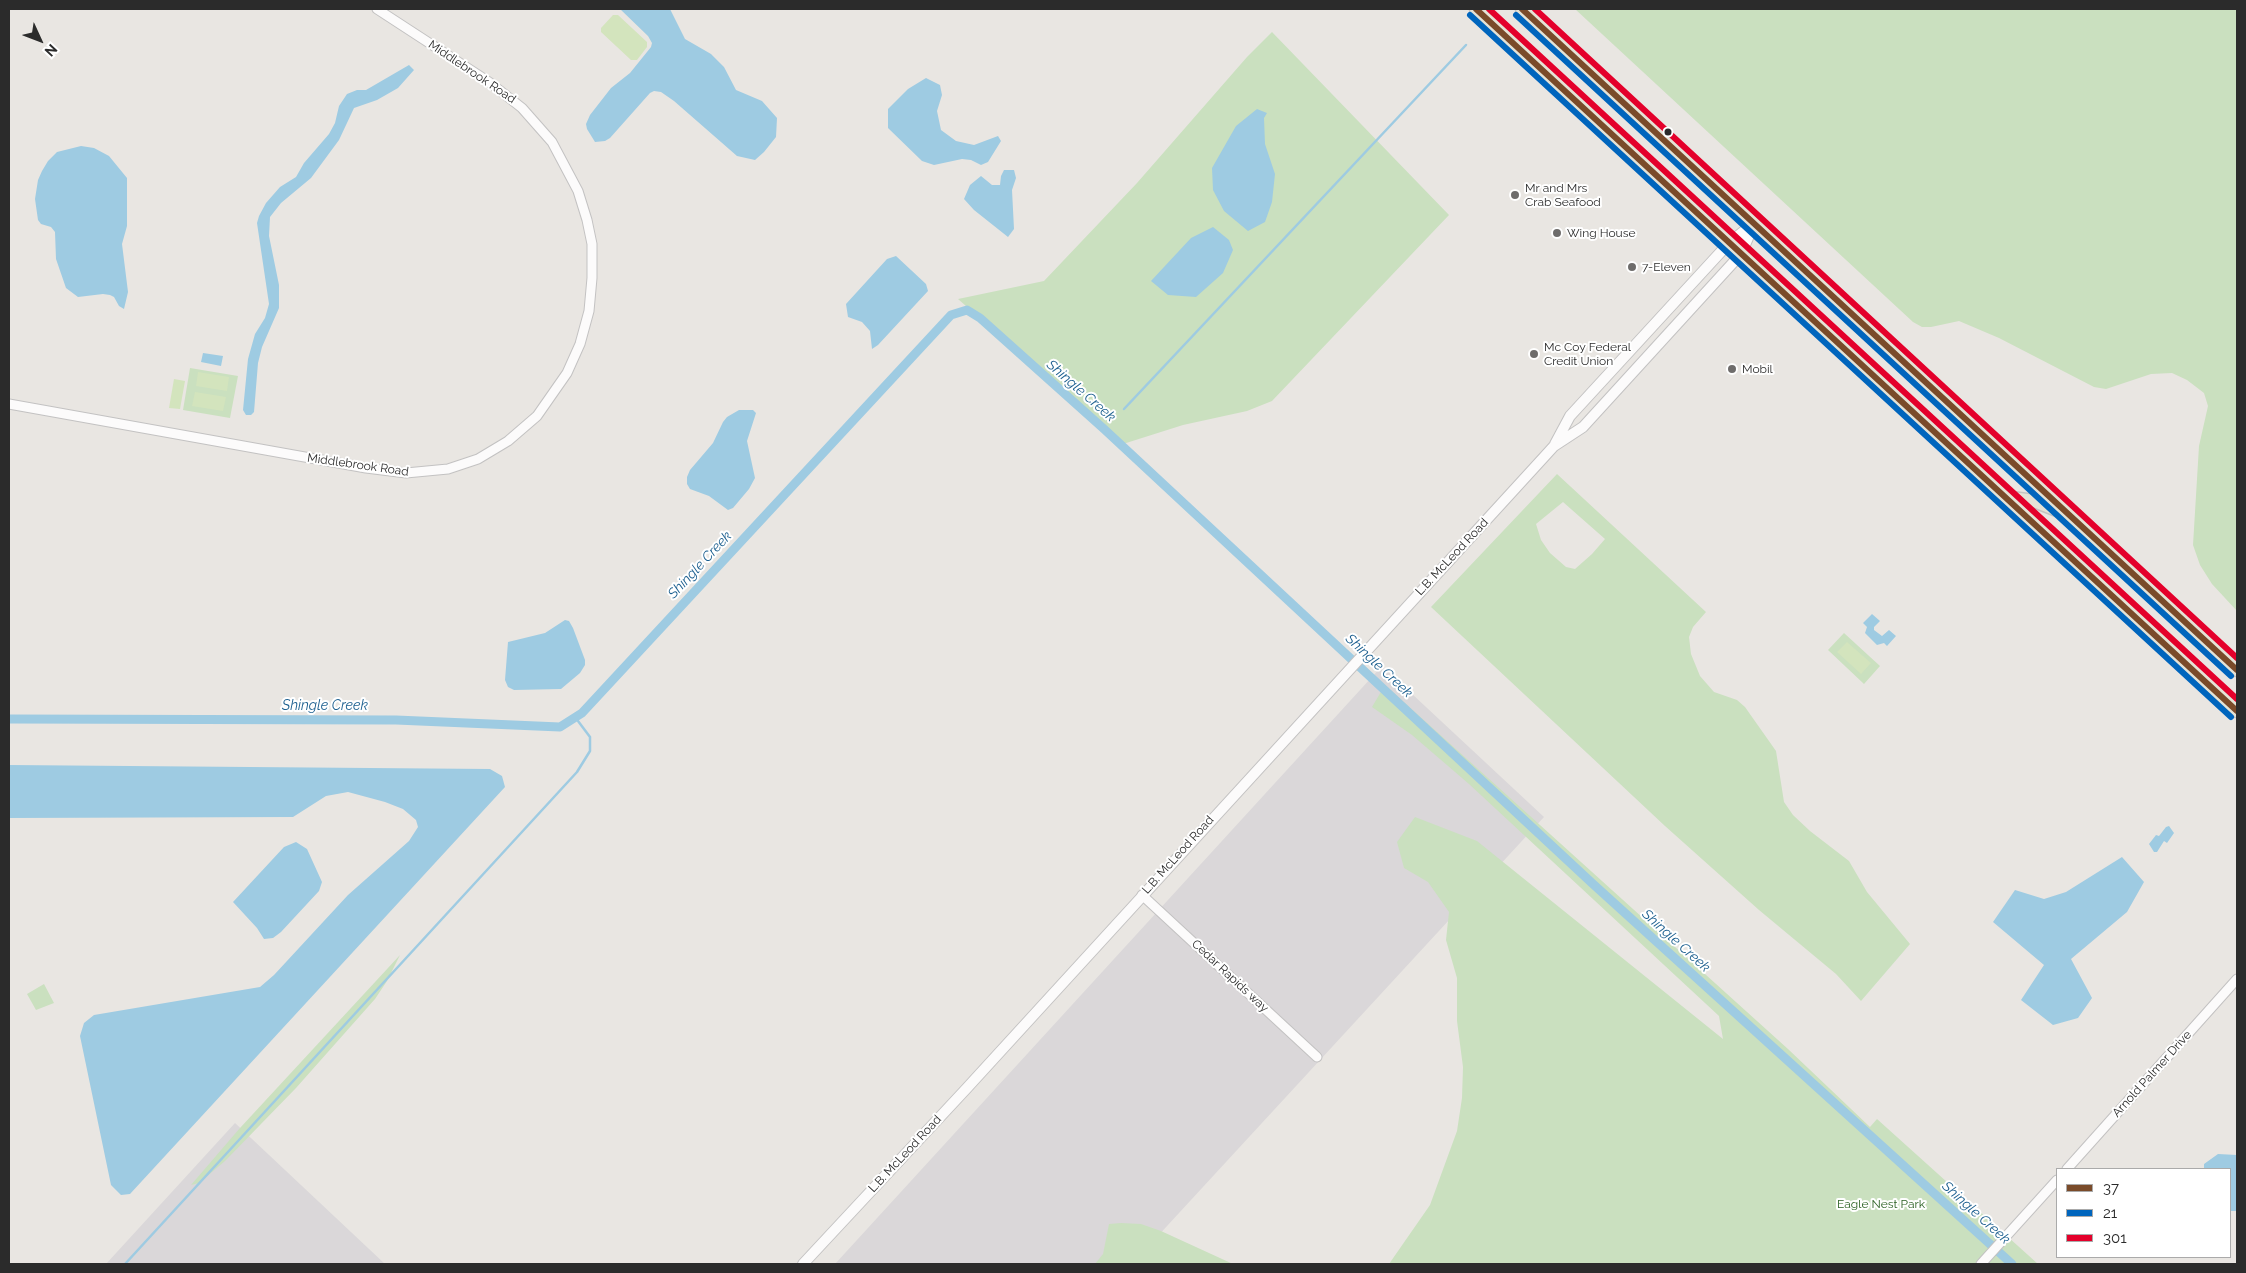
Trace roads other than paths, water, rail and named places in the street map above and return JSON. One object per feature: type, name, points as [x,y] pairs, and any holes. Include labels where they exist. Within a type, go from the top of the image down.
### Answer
[{"type":"main road","points":[[1476,9],[2237,711]]},
{"type":"main road","points":[[1522,9],[2237,670]]},
{"type":"main road","points":[[2004,498],[2034,501],[2069,515]]},
{"type":"street","name":"Middlebrook Road","points":[[9,404],[366,468],[406,473],[448,469],[478,458],[508,442],[537,416],[567,373],[582,338],[589,311],[592,278],[592,244],[588,220],[578,191],[552,142],[522,108],[489,82],[376,9]]},
{"type":"street","name":"L.B. McLeod Road","points":[[802,1264],[1554,446],[1570,416],[1729,242],[1754,224]]},
{"type":"street","name":"L.B. McLeod Road","points":[[1554,446],[1584,427],[1741,254],[1754,224]]},
{"type":"street","name":"Cedar Rapids way","points":[[1142,895],[1317,1057]]},
{"type":"street","name":"Arnold Palmer Drive","points":[[2068,1168],[2237,979]]},
{"type":"street","points":[[1981,1264],[2056,1181]]},
{"type":"water","points":[[620,9],[670,9],[685,39],[711,54],[724,67],[736,90],[762,101],[777,118],[776,137],[764,152],[755,160],[737,156],[674,101],[661,92],[654,91],[650,93],[610,138],[605,141],[595,142],[586,124],[590,115],[611,88],[630,73],[651,47],[652,43],[648,36]]},
{"type":"water","points":[[409,65],[414,70],[398,88],[377,100],[354,108],[339,140],[311,178],[281,203],[270,217],[269,236],[279,285],[279,308],[262,347],[258,363],[254,412],[251,415],[246,415],[243,410],[248,359],[255,334],[265,318],[269,304],[257,223],[259,216],[266,203],[280,187],[296,177],[304,163],[329,134],[335,123],[339,106],[347,94],[357,90],[366,90]]},
{"type":"water","points":[[926,78],[940,85],[942,95],[937,111],[941,130],[956,141],[974,145],[998,136],[1001,141],[988,162],[981,165],[971,160],[962,159],[934,165],[922,161],[888,128],[888,109],[908,89]]},
{"type":"water","points":[[1257,109],[1267,113],[1264,118],[1265,144],[1275,174],[1272,202],[1265,222],[1248,231],[1224,211],[1213,190],[1212,168],[1236,126]]},
{"type":"water","points":[[81,146],[94,148],[109,156],[127,178],[127,226],[122,244],[128,292],[124,309],[110,295],[78,297],[66,288],[56,259],[55,232],[51,227],[41,224],[38,220],[35,199],[38,180],[42,171],[57,152]]},
{"type":"water","points":[[1004,170],[1014,170],[1016,178],[1012,190],[1014,229],[1008,237],[974,210],[964,199],[970,185],[981,176],[992,185],[1000,185]]},
{"type":"water","points":[[1213,227],[1229,240],[1233,250],[1223,273],[1196,297],[1168,295],[1151,281],[1191,238]]},
{"type":"water","points":[[896,256],[926,284],[928,291],[878,345],[872,349],[870,331],[862,322],[848,317],[846,304],[887,259]]},
{"type":"water","points":[[203,353],[223,356],[221,366],[201,362]]},
{"type":"water","points":[[739,410],[753,410],[756,413],[747,441],[755,478],[749,489],[733,508],[728,510],[709,496],[690,489],[687,484],[687,477],[690,470],[713,443],[723,422],[727,417]]},
{"type":"water","points":[[1872,614],[1880,621],[1874,627],[1874,630],[1882,636],[1889,630],[1896,636],[1887,646],[1884,643],[1877,645],[1865,633],[1867,627],[1863,623]]},
{"type":"water","points":[[565,620],[569,621],[573,628],[585,660],[585,665],[580,673],[561,689],[514,690],[508,687],[505,680],[508,642],[545,633]]},
{"type":"water","points":[[9,765],[490,769],[502,776],[505,787],[130,1194],[121,1195],[111,1185],[80,1036],[84,1023],[94,1015],[260,987],[274,975],[348,895],[409,841],[418,827],[416,820],[403,809],[348,792],[326,796],[293,817],[9,818]]},
{"type":"water","points":[[2169,826],[2174,833],[2167,843],[2164,841],[2157,852],[2154,852],[2149,844],[2156,835],[2159,836]]},
{"type":"water","points":[[296,842],[307,849],[322,882],[319,891],[281,932],[273,938],[264,939],[257,928],[233,902],[284,847]]},
{"type":"water","points":[[2122,857],[2144,882],[2127,912],[2071,959],[2092,998],[2078,1018],[2053,1025],[2021,1000],[2044,965],[1993,922],[2015,890],[2044,899],[2066,892]]},
{"type":"water","points":[[2218,1154],[2237,1155],[2237,1211],[2231,1211],[2231,1168],[2204,1168],[2204,1164]]},
{"type":"waterway","points":[[1124,409],[1466,45]]},
{"type":"waterway","name":"Shingle Creek","points":[[9,719],[396,720],[560,727],[582,713],[951,315],[967,310],[980,318],[1104,429],[1593,884],[2012,1264]]},
{"type":"waterway","points":[[125,1264],[577,772],[590,751],[590,737],[575,717]]},
{"type":"place","name":"Mr and Mrs Crab Seafood","points":[[1515,195]]},
{"type":"place","name":"Wing House","points":[[1557,233]]},
{"type":"place","name":"7-Eleven","points":[[1632,267]]},
{"type":"place","name":"Mc Coy Federal Credit Union","points":[[1534,354]]},
{"type":"place","name":"Mobil","points":[[1732,369]]},
{"type":"park label","name":"Eagle Nest Park","points":[[1881,1204]]}]
